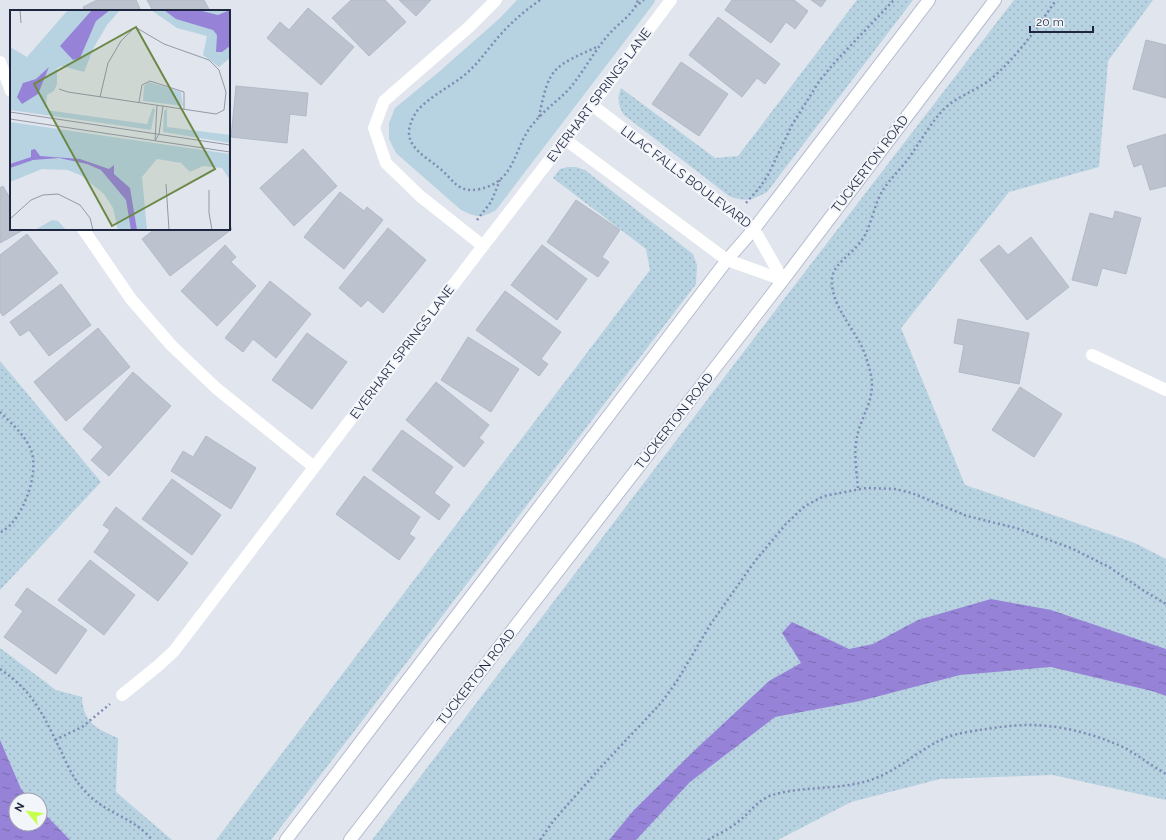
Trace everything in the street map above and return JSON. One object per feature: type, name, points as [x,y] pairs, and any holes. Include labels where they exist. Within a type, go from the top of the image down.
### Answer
[{"type":"street","points":[[483,246],[420,196],[386,163],[374,128],[384,101],[442,51],[496,0]]},
{"type":"street","name":"EVERHART SPRINGS LANE","points":[[122,695],[174,651],[672,0]]},
{"type":"street","points":[[286,840],[727,260],[754,228],[929,0]]},
{"type":"street","name":"TUCKERTON ROAD","points":[[350,840],[783,280],[995,0]]},
{"type":"street","points":[[0,62],[10,88]]},
{"type":"street","name":"LILAC FALLS BOULEVARD","points":[[592,105],[754,228],[783,280]]},
{"type":"street","points":[[566,140],[727,260],[783,280]]},
{"type":"street","points":[[84,230],[131,299],[171,345],[216,388],[314,467]]},
{"type":"street","points":[[1092,355],[1166,390]]},
{"type":"path","points":[[501,179],[489,186],[479,189],[459,188],[442,170],[417,152],[409,132],[411,121],[426,103],[468,72],[516,19],[540,0]]},
{"type":"path","points":[[635,8],[638,0]]},
{"type":"path","points":[[467,234],[491,202],[501,179],[510,168],[527,131],[570,87],[611,31],[644,0]]},
{"type":"path","points":[[734,214],[760,187],[768,175],[792,125],[820,80],[835,62],[894,0]]},
{"type":"path","points":[[858,488],[855,454],[856,443],[859,429],[872,394],[873,385],[864,351],[833,292],[833,274],[835,268],[852,253],[863,239],[883,190],[908,159],[933,122],[952,102],[978,88],[1010,60],[1042,21],[1056,0]]},
{"type":"path","points":[[539,118],[543,93],[553,71],[569,59],[599,46]]},
{"type":"path","points":[[0,412],[32,451],[34,464],[33,478],[28,495],[12,523],[0,533]]},
{"type":"path","points":[[540,840],[554,820],[661,703],[677,681],[731,593],[755,561],[786,524],[805,506],[824,496],[858,488],[903,490],[967,516],[1016,528],[1071,548],[1109,567],[1166,604]]},
{"type":"path","points":[[0,669],[28,692],[39,708],[70,771],[82,789],[92,800],[142,829],[152,840]]},
{"type":"path","points":[[55,740],[82,727],[122,695]]},
{"type":"path","points":[[708,840],[739,822],[753,807],[770,796],[793,790],[843,786],[876,778],[902,764],[922,750],[946,738],[976,730],[1029,725],[1069,729],[1125,748],[1166,774]]},
{"type":"shaded area","points":[[517,0],[655,0],[496,210],[486,215],[478,216],[461,210],[396,153],[389,139],[389,123],[395,108],[500,18]]},
{"type":"shaded area","points":[[857,0],[913,0],[767,192],[752,199],[744,200],[729,196],[624,115],[620,108],[619,95],[621,88],[715,158],[738,156]]},
{"type":"shaded area","points":[[1014,0],[1153,0],[1108,61],[1099,167],[1009,192],[901,328],[965,485],[1135,543],[1166,559],[1166,800],[1053,775],[940,779],[851,802],[778,840],[372,840],[781,303]]},
{"type":"shaded area","points":[[576,167],[585,170],[693,254],[697,265],[696,284],[271,840],[216,840],[650,270],[646,249],[553,178],[560,169]]},
{"type":"shaded area","points":[[0,361],[101,482],[0,590]]},
{"type":"shaded area","points":[[0,648],[56,690],[82,697],[85,713],[92,724],[118,738],[116,792],[172,840],[0,840]]},
{"type":"water","points":[[991,599],[1051,610],[1166,649],[1166,696],[1152,691],[1051,667],[960,675],[860,701],[775,717],[690,782],[636,840],[609,840],[634,810],[695,750],[769,681],[801,663],[782,633],[792,622],[849,649],[873,644],[918,620]]},
{"type":"water","points":[[0,740],[21,789],[24,792],[8,792],[8,832],[48,832],[48,817],[70,840],[0,840]]},
{"type":"building","points":[[97,0],[136,0],[141,10],[84,10],[83,7]]},
{"type":"building","points":[[147,0],[204,0],[209,10],[152,10]]},
{"type":"building","points":[[351,0],[385,0],[406,22],[369,56],[332,18]]},
{"type":"building","points":[[399,0],[431,0],[416,16]]},
{"type":"building","points":[[732,0],[794,0],[808,11],[795,29],[786,22],[771,43],[725,10]]},
{"type":"building","points":[[811,0],[826,0],[821,7]]},
{"type":"building","points":[[308,8],[354,47],[321,85],[267,38],[280,22],[289,30]]},
{"type":"building","points":[[718,17],[780,64],[765,84],[757,78],[742,97],[689,55]]},
{"type":"building","points":[[1146,40],[1166,45],[1166,98],[1133,89]]},
{"type":"building","points":[[681,62],[728,94],[699,136],[652,104]]},
{"type":"building","points":[[236,86],[308,93],[306,116],[290,114],[287,143],[231,137]]},
{"type":"building","points":[[1166,134],[1166,186],[1150,190],[1142,164],[1134,167],[1127,146]]},
{"type":"building","points":[[303,149],[337,186],[294,226],[260,188]]},
{"type":"building","points":[[3,186],[10,198],[10,230],[23,230],[0,243],[0,188]]},
{"type":"building","points":[[340,192],[364,211],[367,207],[383,220],[344,269],[304,237]]},
{"type":"building","points":[[576,200],[620,230],[602,257],[609,262],[598,277],[547,242]]},
{"type":"building","points":[[1115,211],[1141,218],[1126,274],[1102,268],[1097,286],[1072,280],[1090,213],[1113,219]]},
{"type":"building","points":[[230,226],[232,229],[170,276],[142,239],[154,230],[230,230]]},
{"type":"building","points":[[388,228],[426,260],[383,313],[368,300],[361,307],[339,288]]},
{"type":"building","points":[[27,234],[58,273],[3,316],[0,312],[0,255]]},
{"type":"building","points":[[1031,237],[1069,287],[1027,320],[980,260],[999,245],[1008,255]]},
{"type":"building","points":[[225,245],[236,257],[231,262],[256,286],[217,326],[181,291]]},
{"type":"building","points":[[542,245],[587,279],[557,320],[511,285]]},
{"type":"building","points":[[270,281],[311,314],[276,358],[253,339],[243,352],[225,338]]},
{"type":"building","points":[[61,284],[91,325],[49,356],[29,330],[20,336],[10,322]]},
{"type":"building","points":[[505,291],[561,332],[541,359],[548,364],[539,376],[476,330]]},
{"type":"building","points":[[958,319],[1029,333],[1019,384],[959,372],[964,345],[954,343]]},
{"type":"building","points":[[98,328],[130,367],[66,421],[34,382]]},
{"type":"building","points":[[307,333],[347,362],[312,409],[272,380]]},
{"type":"building","points":[[468,337],[519,369],[491,412],[441,380]]},
{"type":"building","points":[[133,372],[171,406],[109,476],[91,460],[103,447],[83,429]]},
{"type":"building","points":[[436,382],[489,425],[479,438],[484,442],[464,467],[406,420]]},
{"type":"building","points":[[1020,387],[1062,414],[1034,457],[992,430]]},
{"type":"building","points":[[402,430],[453,467],[434,493],[450,505],[439,520],[372,470]]},
{"type":"building","points":[[206,436],[256,468],[231,509],[171,471],[183,451],[193,457]]},
{"type":"building","points":[[364,476],[420,517],[409,534],[415,538],[399,560],[336,514]]},
{"type":"building","points":[[172,479],[221,515],[192,555],[142,519]]},
{"type":"building","points":[[116,507],[188,563],[158,601],[94,552],[110,530],[103,525]]},
{"type":"building","points":[[90,560],[135,595],[104,635],[58,600]]},
{"type":"building","points":[[27,588],[87,630],[56,674],[4,637],[23,611],[15,605]]}]
